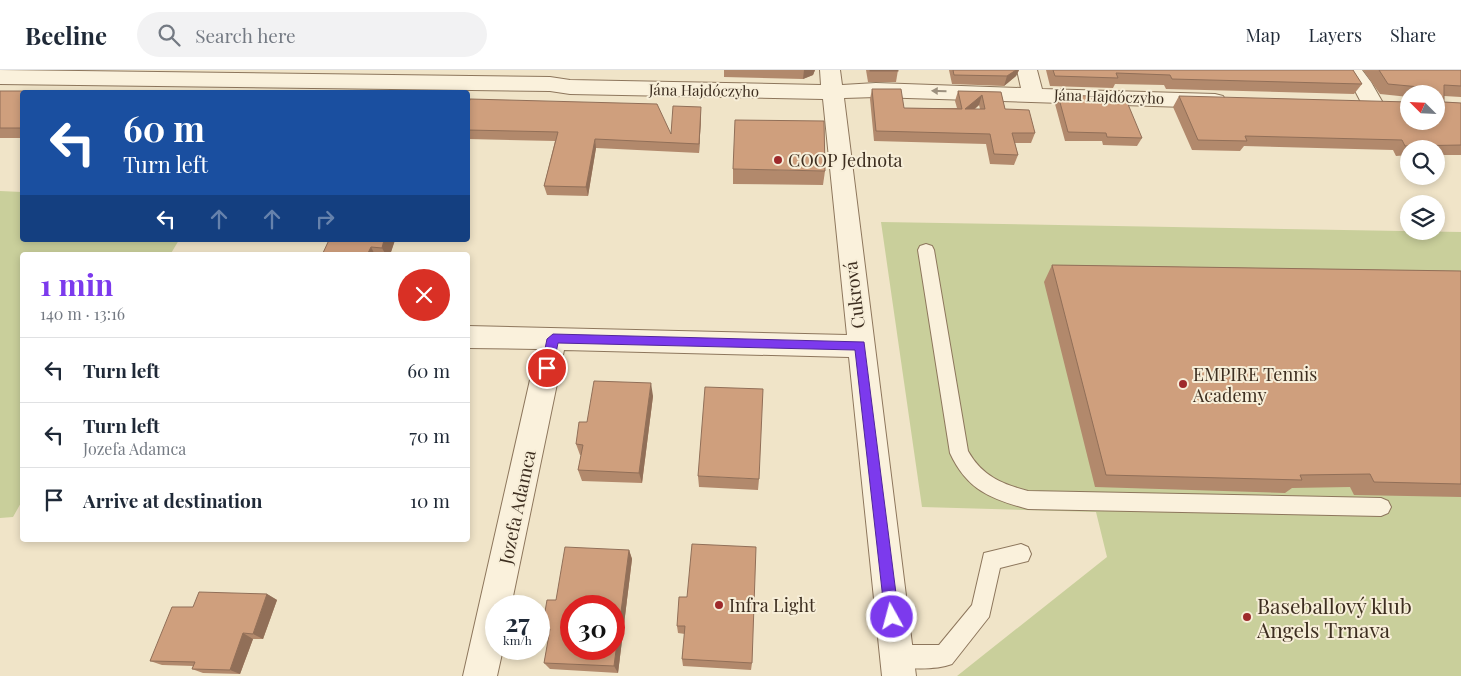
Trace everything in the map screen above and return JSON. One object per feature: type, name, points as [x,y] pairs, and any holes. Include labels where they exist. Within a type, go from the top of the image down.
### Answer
[{"type":"street","name":"Cukrová","points":[[830,70],[898,666]]},
{"type":"street","points":[[1027,70],[1031,79],[1032,93]]},
{"type":"street","points":[[1350,70],[1361,82],[1372,103]]},
{"type":"street","name":"Jána Hajdóczyho","points":[[0,77],[259,75],[546,77],[570,87],[834,92],[876,90],[1032,93],[1234,101]]},
{"type":"street","points":[[470,337],[860,346]]},
{"type":"street","name":"Jozefa Adamca","points":[[480,676],[553,339]]},
{"type":"lane","points":[[926,250],[959,453],[968,470],[982,484],[1005,494],[1028,500],[1381,507]]},
{"type":"lane","points":[[898,666],[944,656],[982,610],[991,560],[1021,554]]},
{"type":"green space","points":[[0,191],[20,192],[20,242],[178,242],[172,252],[20,252],[20,505],[13,517],[0,518]]},
{"type":"green space","name":"EMPIRE Tennis Academy","points":[[881,222],[1400,231],[1400,240],[1445,240],[1445,232],[1461,232],[1461,676],[957,676],[1107,557],[1096,512],[922,507]]},
{"type":"building","points":[[898,70],[898,71],[870,71]]},
{"type":"building","points":[[953,70],[1016,70],[1007,76],[954,75]]},
{"type":"building","points":[[1053,70],[1353,70],[1362,84],[1172,79],[1170,75],[1116,73],[1118,78],[1055,76]]},
{"type":"building","points":[[1379,70],[1461,70],[1461,86],[1388,84]]},
{"type":"building","points":[[872,89],[901,89],[904,108],[962,109],[958,91],[1001,92],[1005,109],[1029,110],[1035,133],[1012,133],[1018,155],[994,154],[990,134],[876,131]],"holes":[[[982,95],[985,109],[965,109]]]},
{"type":"building","points":[[0,91],[20,91],[20,128],[0,128]]},
{"type":"building","points":[[1058,95],[1125,97],[1142,138],[1107,137],[1106,133],[1068,132]]},
{"type":"building","points":[[1179,96],[1400,102],[1400,130],[1445,130],[1445,102],[1461,103],[1461,145],[1445,145],[1445,140],[1245,136],[1247,141],[1198,140]]},
{"type":"building","points":[[470,99],[657,104],[671,134],[673,106],[701,107],[699,144],[595,139],[586,187],[544,186],[558,132],[470,130]]},
{"type":"building","name":"COOP Jednota","points":[[735,120],[824,121],[825,171],[733,169]]},
{"type":"building","points":[[328,242],[384,242],[382,248],[371,247],[368,252],[323,252]]},
{"type":"building","points":[[1052,265],[1461,271],[1461,484],[1374,482],[1370,474],[1300,475],[1302,480],[1106,475]]},
{"type":"building","points":[[594,381],[651,383],[639,473],[578,470],[583,445],[576,444],[579,422],[587,422]]},
{"type":"building","points":[[705,387],[763,389],[759,479],[698,476]]},
{"type":"building","points":[[692,544],[756,547],[752,663],[682,659],[685,626],[677,626],[679,597],[687,597]]},
{"type":"building","points":[[565,547],[629,550],[623,595],[560,595],[560,660],[615,660],[614,666],[544,663],[545,660],[550,660],[550,600],[556,600]]},
{"type":"building","points":[[199,592],[267,594],[253,634],[243,633],[230,670],[192,669],[195,662],[150,661],[172,607],[193,607]]},
{"type":"place","name":"COOP Jednota","points":[[778,160]]},
{"type":"place","name":"EMPIRE Tennis Academy","points":[[1183,384]]},
{"type":"place","name":"Infra Light","points":[[719,605]]},
{"type":"place","name":"Baseballový klub Angels Trnava","points":[[1247,617]]},
{"type":"route","points":[[547,368],[553,339],[860,346],[892,617]]}]
